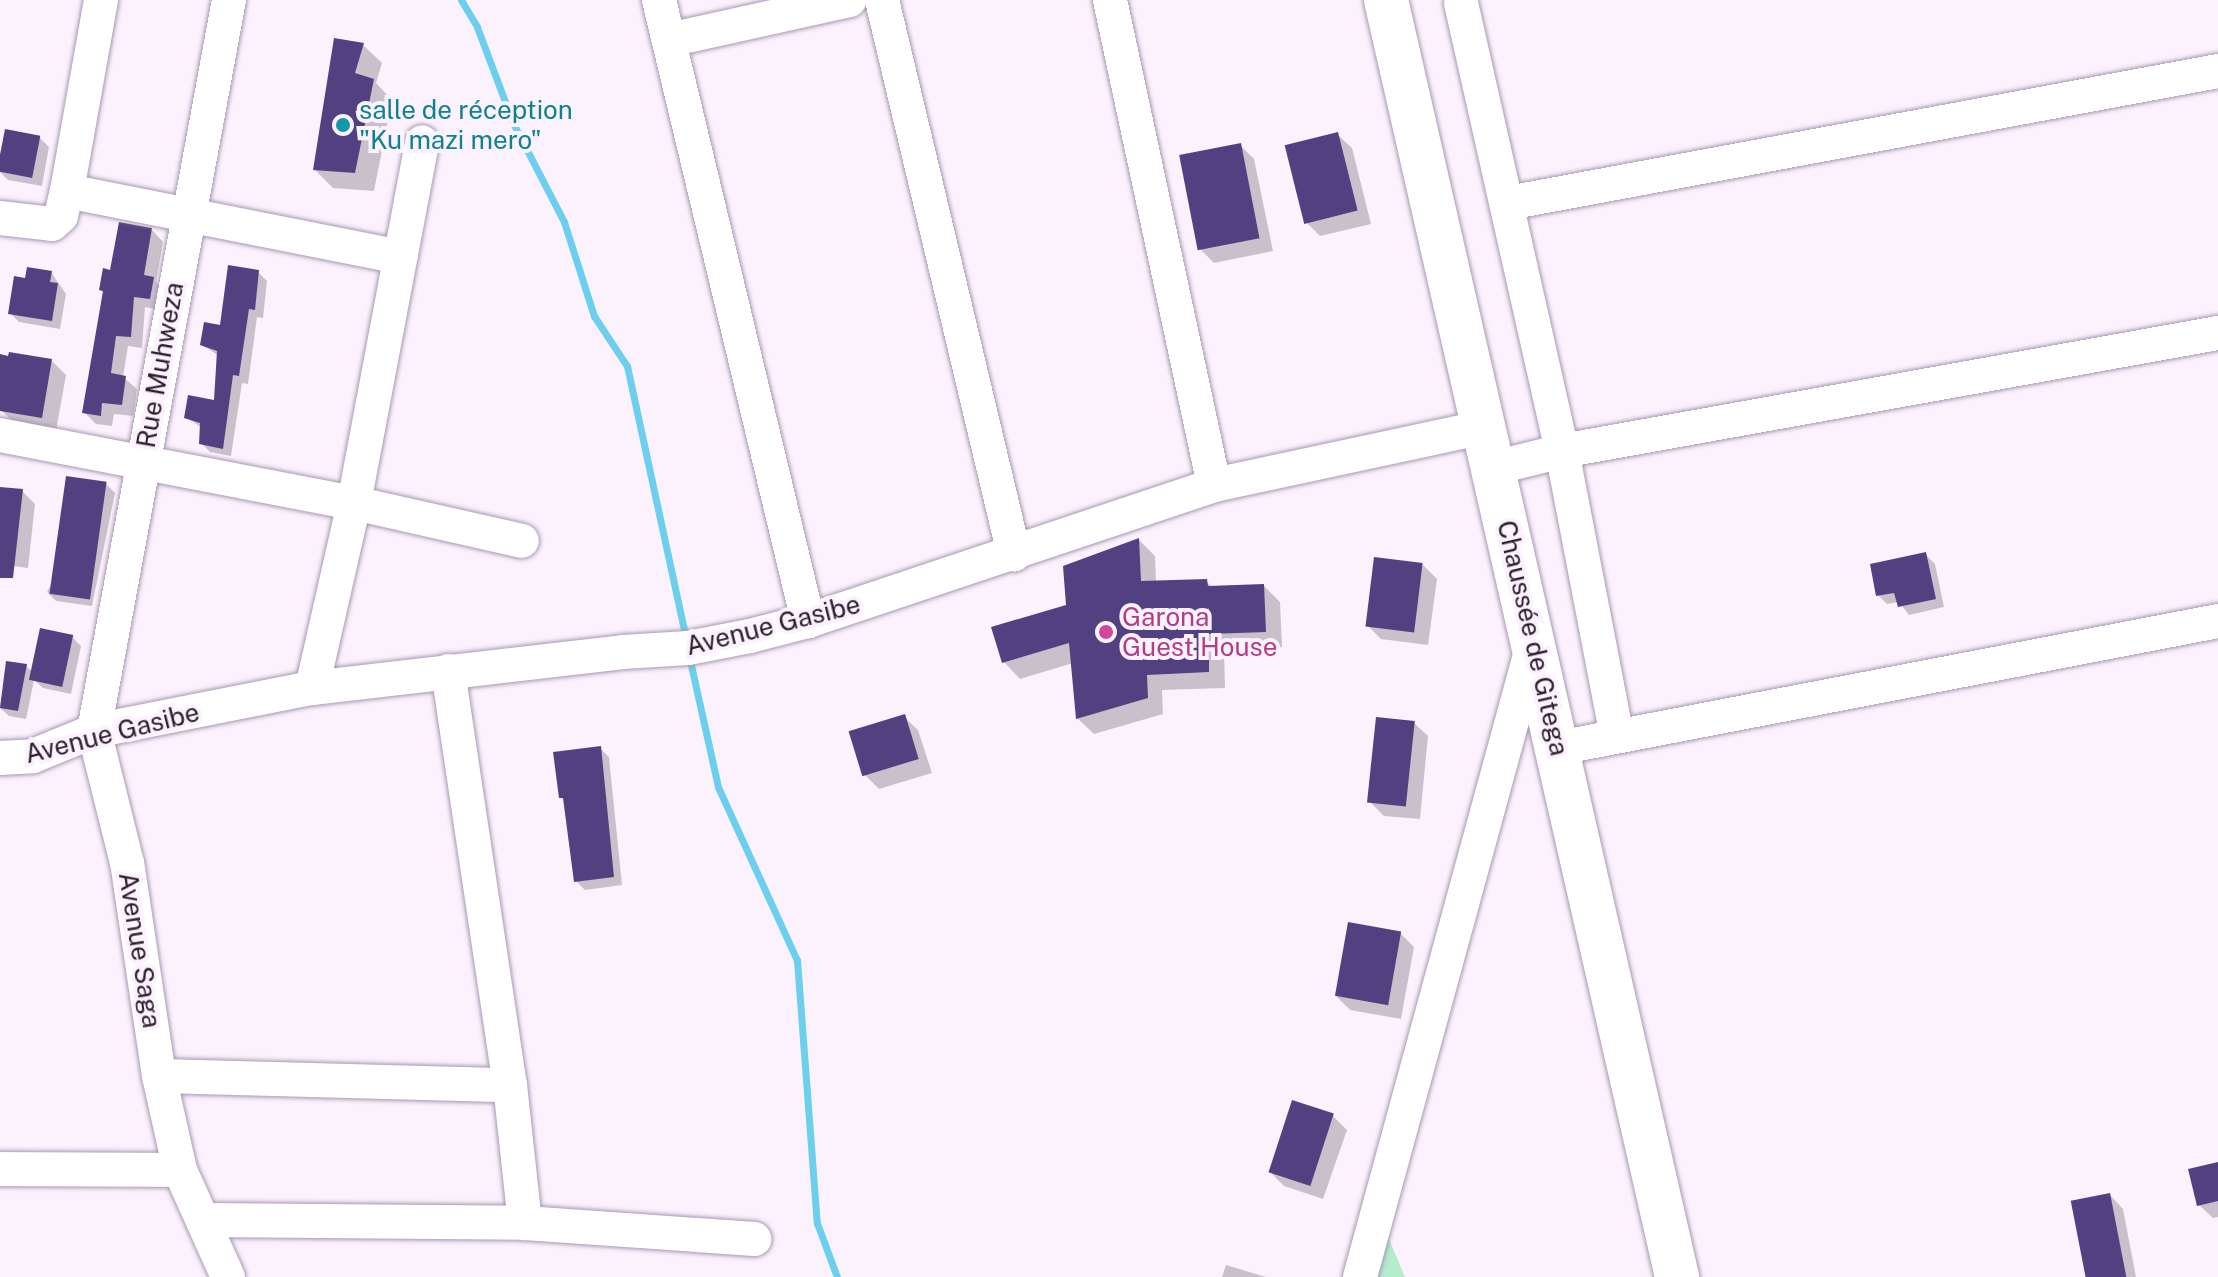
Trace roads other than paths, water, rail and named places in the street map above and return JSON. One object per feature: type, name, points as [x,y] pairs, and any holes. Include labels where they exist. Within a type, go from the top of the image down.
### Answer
[{"type":"main road","name":"Chaussée de Gitega","points":[[1386,0],[1677,1277]]},
{"type":"street","points":[[0,218],[52,224],[61,216],[101,0]]},
{"type":"street","name":"Rue Muhweza","points":[[94,731],[229,0]]},
{"type":"street","points":[[659,0],[808,621]]},
{"type":"street","points":[[669,40],[850,0]]},
{"type":"street","points":[[882,0],[1014,554]]},
{"type":"street","points":[[1110,0],[1214,485]]},
{"type":"street","points":[[1461,3],[1562,451],[1617,736]]},
{"type":"street","points":[[1508,203],[2218,71]]},
{"type":"street","points":[[312,688],[354,503],[422,142]]},
{"type":"street","points":[[67,191],[401,257]]},
{"type":"street","name":"Avenue Gasibe","points":[[0,758],[33,756],[94,731],[312,688],[448,671],[688,648],[808,621],[1214,485],[1490,448],[1562,451],[2218,333]]},
{"type":"street","points":[[0,435],[142,465],[354,503],[522,541]]},
{"type":"street","points":[[1558,748],[2218,621]]},
{"type":"street","points":[[1360,1277],[1533,647]]},
{"type":"street","points":[[448,671],[510,1085],[525,1223]]},
{"type":"street","name":"Avenue Saga","points":[[94,731],[127,863],[159,1076],[180,1170],[228,1277]]},
{"type":"street","points":[[159,1076],[510,1085]]},
{"type":"street","points":[[0,1169],[180,1170]]},
{"type":"street","points":[[203,1220],[525,1223],[754,1239]]},
{"type":"waterway","points":[[461,0],[477,27],[513,123],[564,222],[594,316],[627,366],[686,640]]},
{"type":"waterway","points":[[689,656],[718,787],[797,960],[817,1223],[837,1277]]},
{"type":"place","name":"salle de réception \"Ku mazi mero\"","points":[[343,125]]},
{"type":"place","name":"Garona Guest House","points":[[1106,632]]}]
